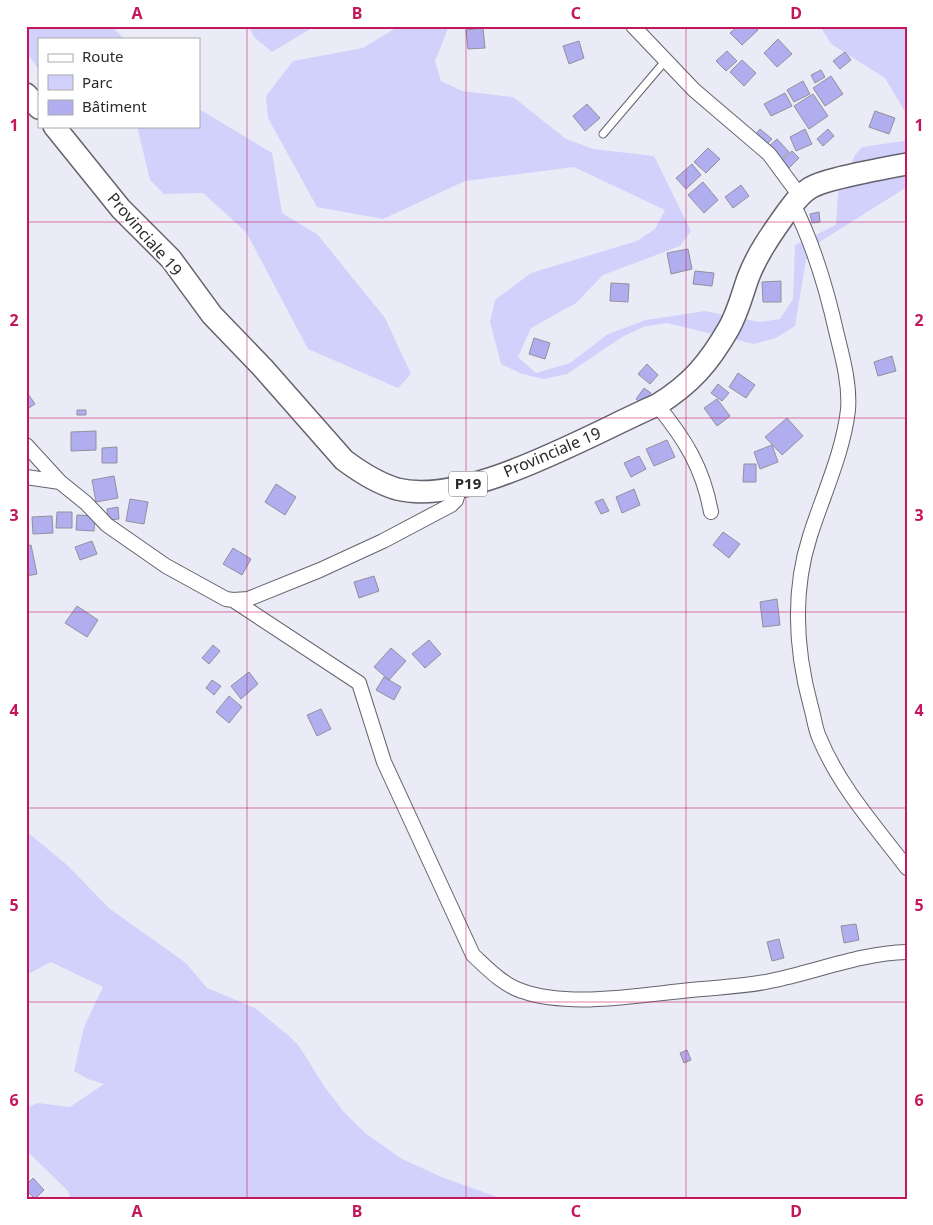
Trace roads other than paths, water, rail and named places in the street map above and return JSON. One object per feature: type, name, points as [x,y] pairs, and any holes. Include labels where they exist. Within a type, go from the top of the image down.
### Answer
[{"type":"main road","points":[[26,94],[38,107]]},
{"type":"main road","name":"Provinciale 19","points":[[56,128],[121,209],[171,259],[212,315],[263,368],[344,460],[371,478],[399,489],[432,491],[460,486],[521,467],[657,406],[690,382],[729,328],[760,252],[796,200],[811,188],[828,181],[907,164]]},
{"type":"street","points":[[633,26],[694,90],[768,154],[796,200],[827,293],[845,368],[848,409],[842,439],[809,538],[799,584],[798,636],[807,691],[819,736],[846,788],[907,868]]},
{"type":"street","points":[[657,406],[679,432],[697,464],[711,512]]},
{"type":"street","points":[[26,445],[60,482],[86,503],[107,525],[166,566],[226,599],[233,600],[248,598],[320,570],[383,541],[451,505],[456,500],[460,486]]},
{"type":"street","points":[[26,477],[60,482]]},
{"type":"street","points":[[233,600],[359,683],[384,762],[473,955],[497,977],[520,991],[552,998],[579,1000],[674,992],[769,982],[835,964],[892,952],[907,952]]},
{"type":"lane","points":[[603,134],[666,60]]}]
